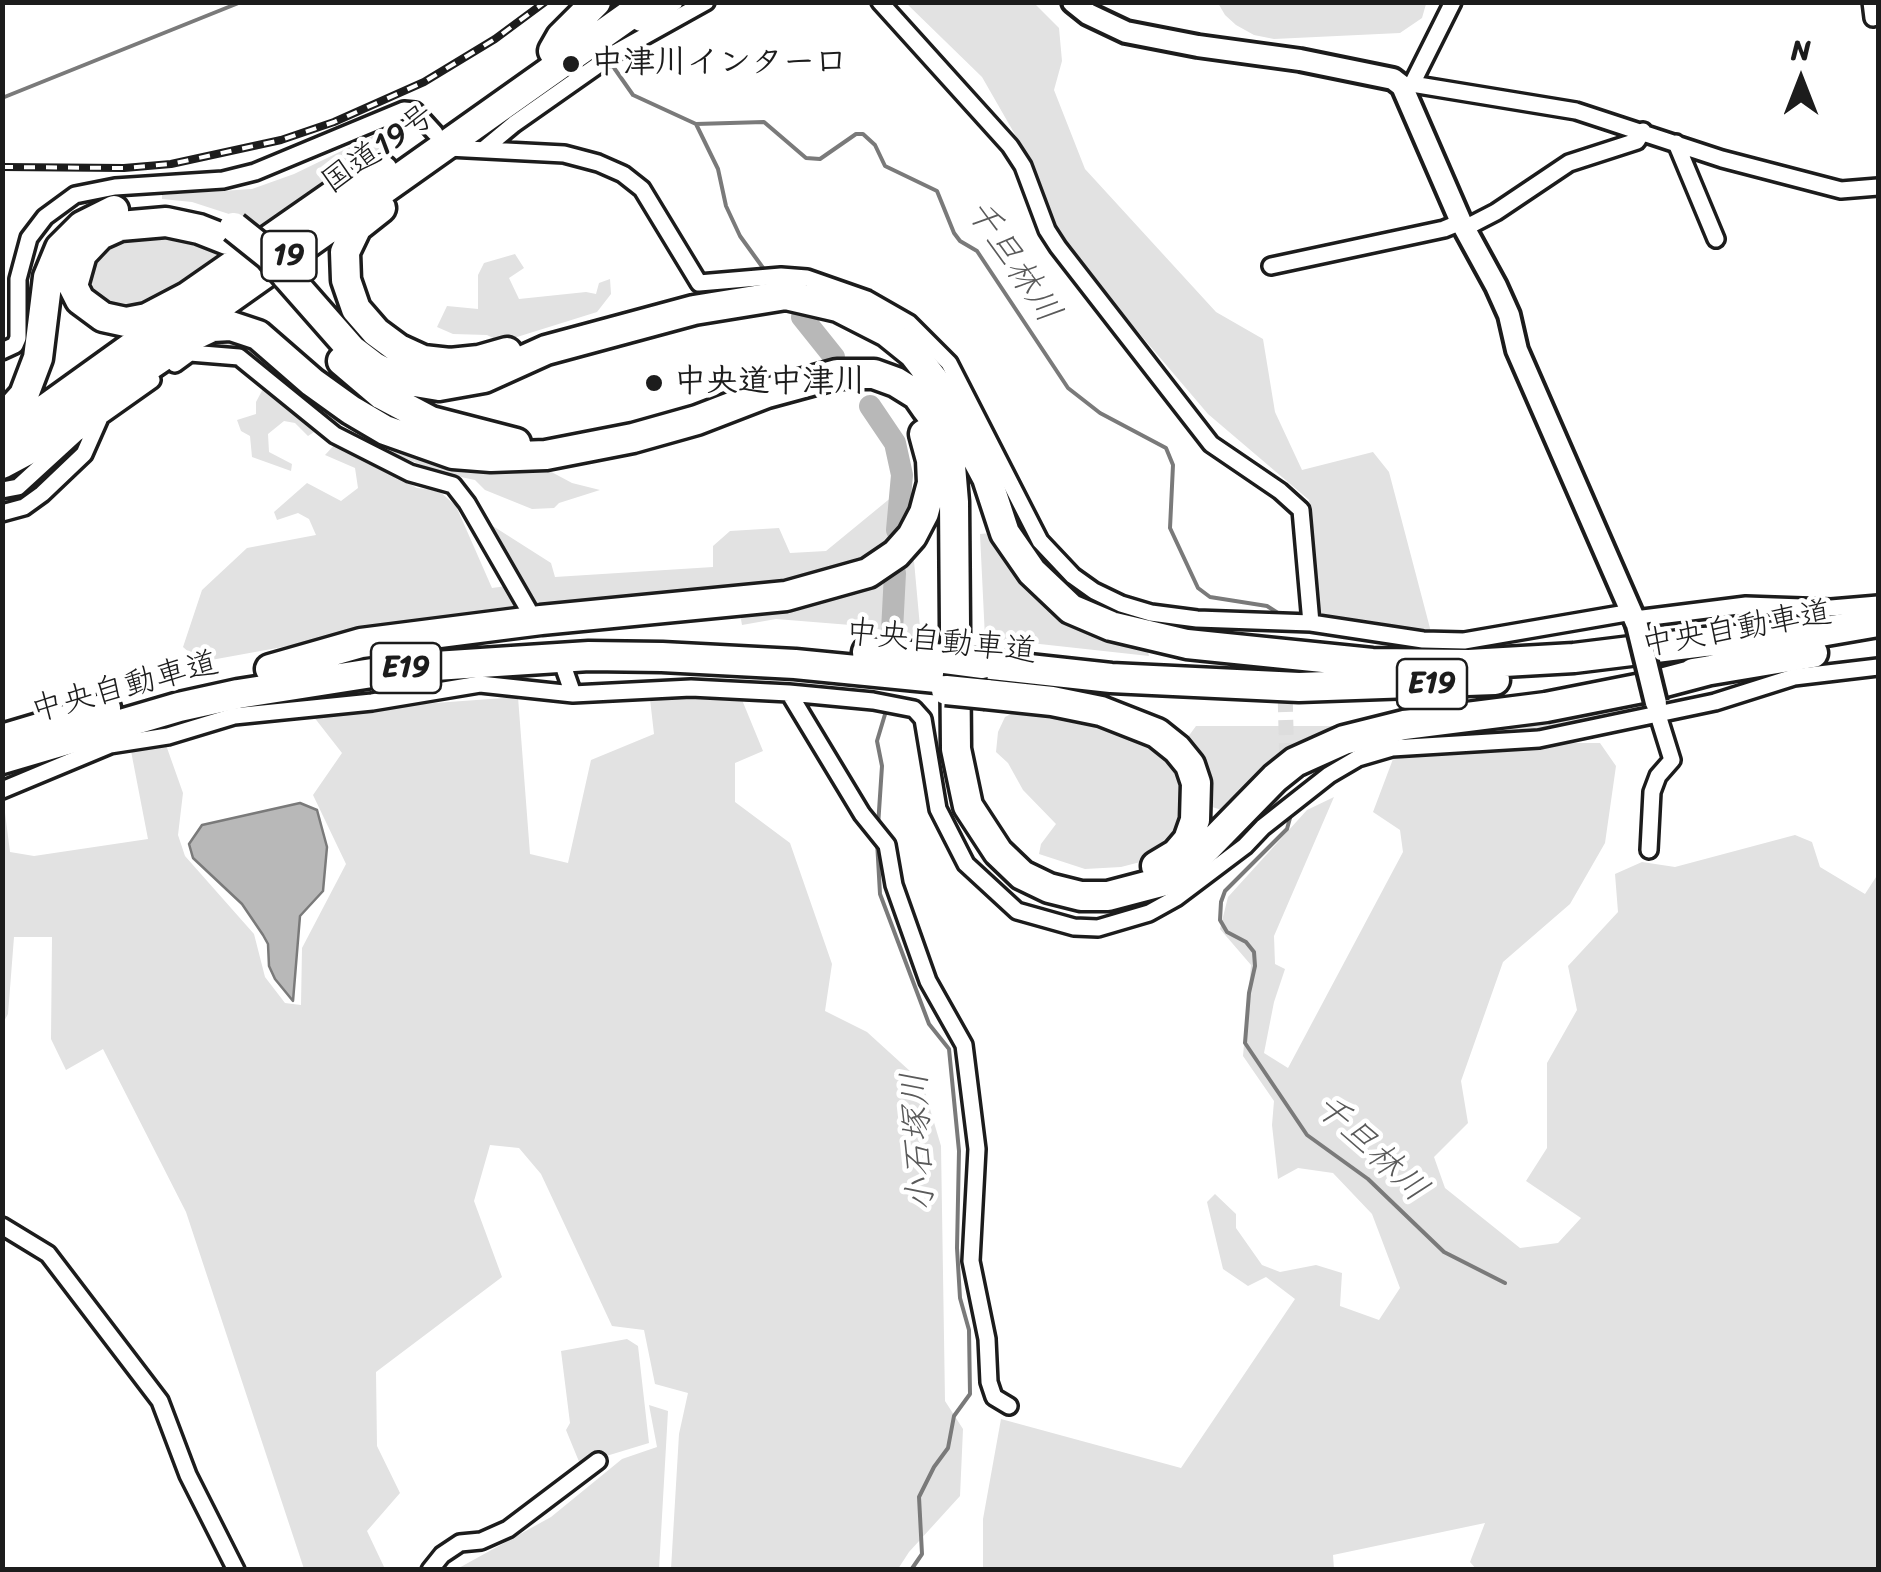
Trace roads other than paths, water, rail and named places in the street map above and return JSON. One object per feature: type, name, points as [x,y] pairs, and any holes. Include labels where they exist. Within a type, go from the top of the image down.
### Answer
[{"type":"highway","points":[[565,52],[561,37],[596,2]]},
{"type":"highway","name":"国道19号","points":[[2,440],[383,170],[484,130],[492,114],[619,2]]},
{"type":"highway","name":"国道19号","points":[[2,462],[456,144],[565,52],[648,2]]},
{"type":"highway","points":[[456,144],[357,227],[346,252],[346,280],[356,309],[399,350],[424,360],[450,363],[514,350],[546,350]]},
{"type":"highway","points":[[230,234],[166,222],[120,226],[100,235],[82,254],[73,286],[80,300],[103,317],[126,322],[148,318],[186,298],[332,196],[383,170]]},
{"type":"highway","points":[[2,420],[24,394],[38,358],[48,277],[60,248],[82,226],[109,211],[172,206],[205,214],[281,278],[352,350],[397,379],[421,385],[460,384],[484,378],[546,350],[694,310],[786,295],[838,307],[887,332],[913,354],[937,384],[987,478],[1006,533],[1032,572],[1071,608],[1111,626],[1187,644],[1372,663],[1470,664],[1574,658],[1704,642],[1798,636]]},
{"type":"highway","points":[[281,278],[347,367],[401,406],[430,421],[486,438],[578,450]]},
{"type":"highway","points":[[2,462],[45,441],[193,336],[212,327],[231,326],[258,334],[350,410],[422,446],[453,454],[504,458],[578,450],[697,420],[767,393],[815,380],[856,373],[896,382],[917,395],[939,425],[950,454],[956,749],[968,806],[998,852],[1022,874],[1049,888],[1081,896],[1108,896],[1165,881],[1190,865],[1295,762],[1344,740],[1404,725],[1546,707],[1710,670]]},
{"type":"highway","points":[[270,670],[361,642],[786,596],[868,573],[896,554],[912,536],[924,513],[932,483],[932,460],[915,418],[883,389],[859,382],[815,380]]},
{"type":"highway","points":[[950,410],[962,457],[966,505],[969,740],[974,777],[995,826],[1015,848],[1062,877],[1086,882],[1138,877],[1176,854],[1188,840],[1195,820],[1196,783],[1178,749],[1157,734],[1101,712],[984,680]]},
{"type":"highway","name":"中央自動車道","points":[[984,680],[1111,678],[1299,687],[1453,684],[1618,665],[1878,622]]},
{"type":"highway","name":"中央自動車道","points":[[2,739],[74,716],[270,670],[436,647],[584,638],[709,640],[946,676]]},
{"type":"highway","name":"中央自動車道","points":[[2,759],[194,704],[404,668],[589,656],[714,658],[1218,703],[1371,705],[1554,692],[1878,641]]},
{"type":"street","points":[[565,52],[592,52],[675,2]]},
{"type":"street","points":[[456,144],[514,124],[618,51],[706,2]]},
{"type":"street","points":[[880,2],[1010,146],[1058,248],[1212,444],[1301,510],[1311,624]]},
{"type":"street","points":[[1073,2],[1088,14],[1126,32],[1300,60],[1407,85],[1576,111],[1722,159],[1840,190],[1878,187]]},
{"type":"street","points":[[1407,85],[1453,2]]},
{"type":"street","points":[[1870,2],[1873,18],[1878,17]]},
{"type":"street","points":[[1407,85],[1463,224],[1509,316],[1516,350],[1635,619],[1672,760],[1658,776],[1652,792],[1649,850]]},
{"type":"street","points":[[2,352],[18,338],[18,278],[29,238],[44,217],[76,195],[115,187],[223,180],[255,172],[404,110],[415,111],[456,144],[520,154],[564,154],[623,174],[642,189],[699,283],[781,276],[807,278],[867,299],[909,323],[949,362],[1040,540],[1073,576],[1094,591],[1151,612],[1311,624],[1423,640],[1464,640],[1746,606],[1831,608],[1878,604]]},
{"type":"street","points":[[1271,266],[1463,224],[1496,212],[1568,163],[1637,141],[1643,131]]},
{"type":"street","points":[[1676,143],[1716,239]]},
{"type":"street","points":[[2,490],[18,487],[77,433],[190,354],[240,357],[335,434],[410,473],[453,485],[467,502],[528,609]]},
{"type":"street","points":[[2,512],[24,507],[84,454],[101,416]]},
{"type":"street","points":[[1283,624],[1284,642]]},
{"type":"street","points":[[2,790],[110,745],[168,736],[234,716],[372,702],[480,684],[573,694],[692,688],[788,692],[873,702],[920,713],[938,809],[966,864],[1017,910],[1074,927],[1098,928],[1149,913],[1176,898],[1295,801],[1358,758],[1392,748],[1539,739],[1794,678],[1878,668]]},
{"type":"street","points":[[564,671],[573,694]]},
{"type":"street","points":[[788,692],[887,845],[894,885],[928,981],[964,1045],[977,1149],[973,1271],[987,1339],[989,1382],[994,1396],[1009,1406]]},
{"type":"street","points":[[1287,784],[1295,801]]},
{"type":"street","points":[[2,1226],[48,1254],[160,1402],[188,1475],[236,1570]]},
{"type":"street","points":[[430,1570],[442,1554],[460,1543],[508,1529],[598,1461]]},
{"type":"waterway","name":"千旦林川","points":[[2,98],[241,2]]},
{"type":"waterway","name":"千旦林川","points":[[612,65],[633,95],[696,124],[764,122],[806,158],[820,159],[856,134],[863,134],[875,145],[885,166],[937,191],[954,233],[977,251],[1068,388],[1100,413],[1166,448],[1173,465],[1170,528],[1198,588],[1210,597],[1267,606],[1281,615]]},
{"type":"waterway","name":"小石塚川","points":[[696,124],[718,169],[726,206],[740,236],[766,272]]},
{"type":"waterway","name":"小石塚川","points":[[802,317],[834,357]]},
{"type":"waterway","name":"小石塚川","points":[[870,406],[895,443],[902,475],[897,530]]},
{"type":"waterway","name":"小石塚川","points":[[892,631],[895,573]]},
{"type":"waterway","name":"小石塚川","points":[[878,826],[882,766],[877,741],[886,711]]},
{"type":"waterway","name":"千旦林川","points":[[1290,818],[1287,829],[1225,891],[1221,902],[1220,920],[1227,932],[1246,942],[1254,952],[1245,1043],[1307,1135],[1368,1179],[1444,1252],[1505,1283]]},
{"type":"waterway","name":"小石塚川","points":[[877,841],[880,894],[929,1024],[949,1049],[959,1151],[960,1298],[969,1330],[970,1394],[954,1416],[948,1448],[919,1497],[922,1554],[911,1570]]},
{"type":"tunnel","points":[[1284,651],[1287,768]]},
{"type":"railway","points":[[2,167],[124,168],[171,164],[281,140],[334,122],[424,82],[495,39],[545,2]]},
{"type":"place","name":"中津川インター口","points":[[571,64]]},
{"type":"place","name":"中央道中津川","points":[[654,383]]}]
